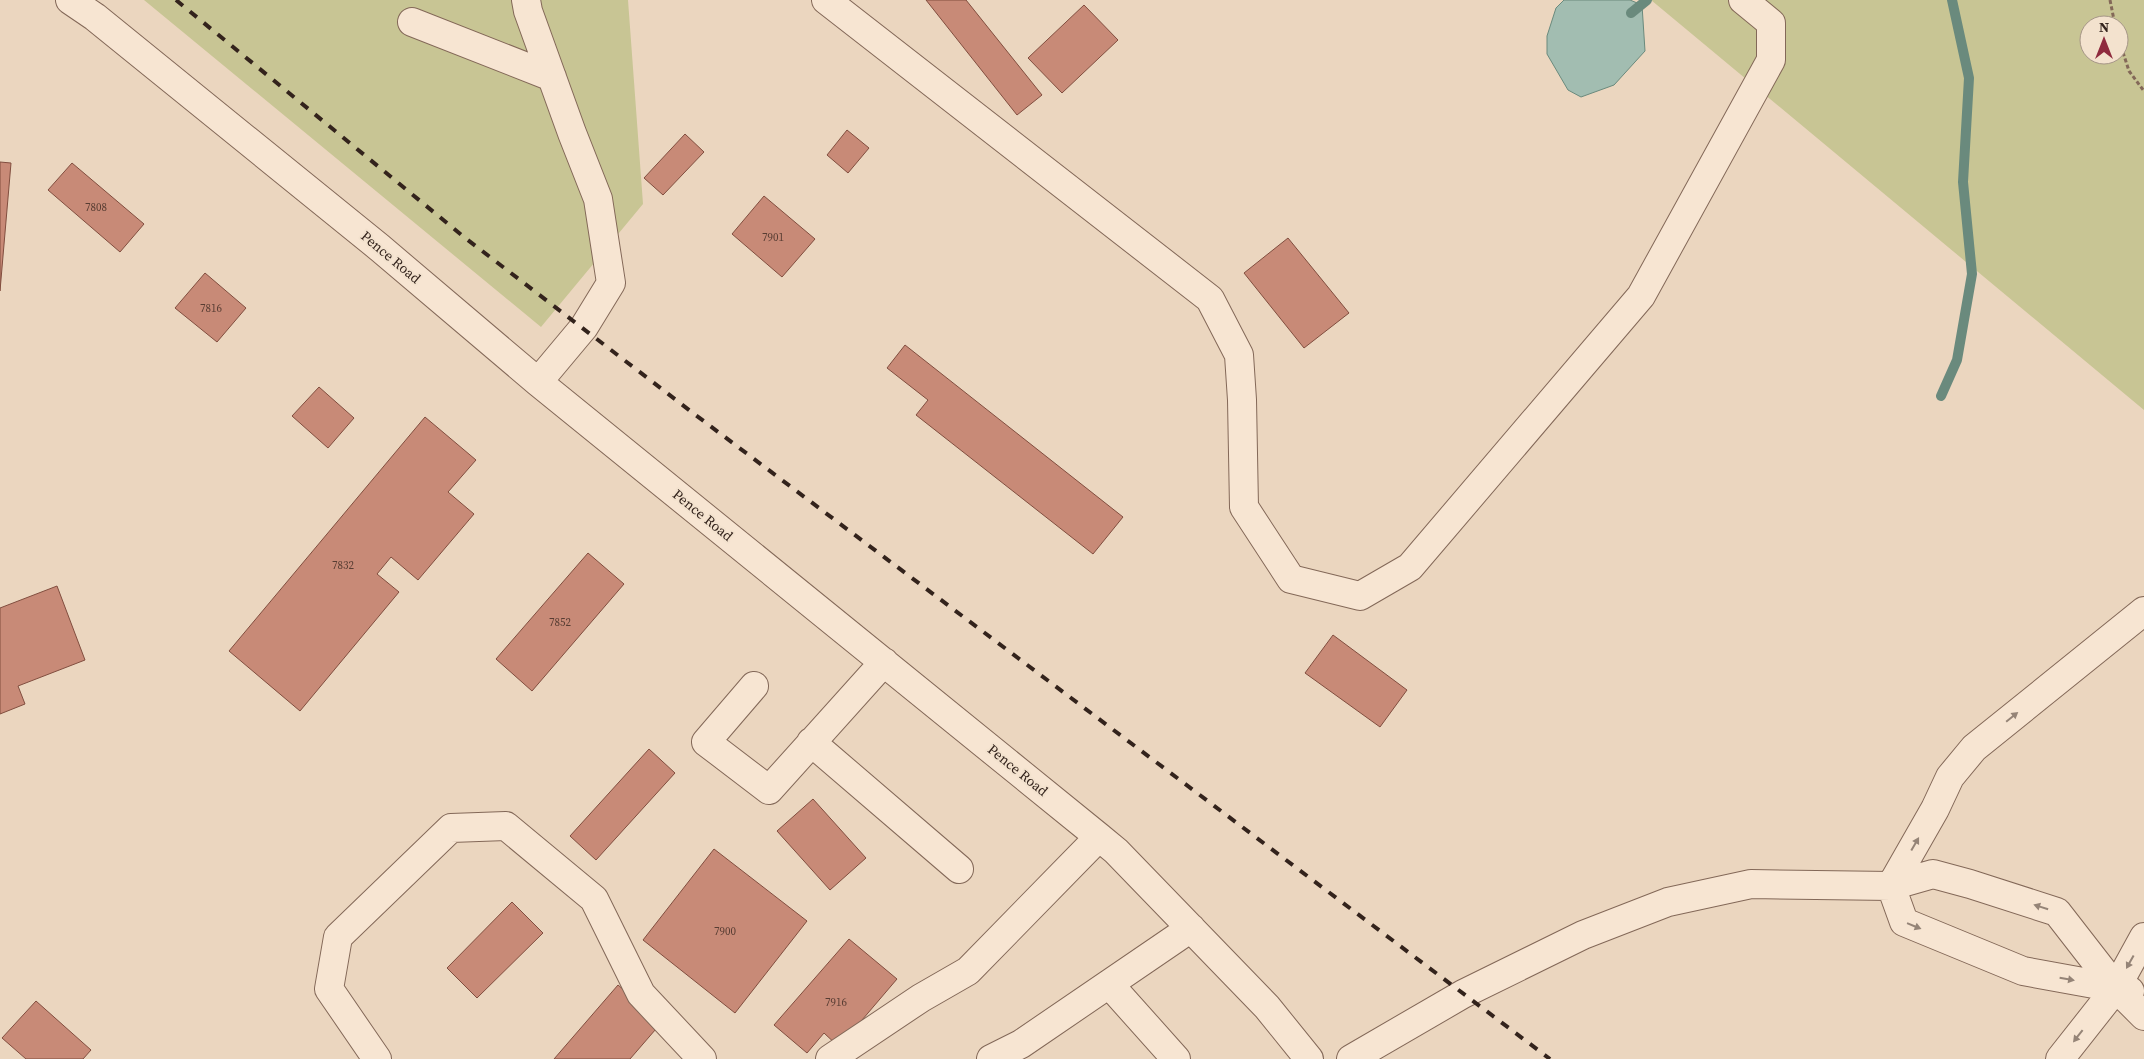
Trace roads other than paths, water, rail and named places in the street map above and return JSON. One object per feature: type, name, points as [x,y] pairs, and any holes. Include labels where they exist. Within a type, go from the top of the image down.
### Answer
[{"type":"street","name":"Pence Road","points":[[70,0],[95,17],[380,248],[538,382],[1116,851],[1268,1007],[1309,1059]]},
{"type":"street","points":[[526,0],[528,11],[598,199],[611,283],[584,327],[538,382]]},
{"type":"street","points":[[826,0],[1210,299],[1239,355],[1242,400],[1244,508],[1291,579],[1360,596],[1410,567],[1641,296],[1771,60],[1771,24],[1743,0]]},
{"type":"street","points":[[412,22],[552,77]]},
{"type":"street","points":[[2144,611],[1974,748],[1950,777],[1935,809],[1891,886],[1904,922],[2023,972],[2116,988],[2144,995]]},
{"type":"street","points":[[754,686],[706,742],[768,790],[884,662]]},
{"type":"street","points":[[811,742],[959,868]]},
{"type":"street","points":[[377,1059],[329,989],[338,937],[451,828],[506,826],[594,899],[641,994],[702,1059]]},
{"type":"street","points":[[830,1059],[921,998],[968,971],[1099,837]]},
{"type":"street","points":[[1351,1059],[1472,990],[1583,935],[1668,902],[1751,884],[1891,886],[1933,874],[2057,912],[2116,988],[2144,1016]]},
{"type":"street","points":[[991,1059],[1019,1052],[1109,984],[1191,928]]},
{"type":"street","points":[[2060,1059],[2116,988],[2144,937]]},
{"type":"street","points":[[1109,984],[1176,1059]]},
{"type":"waterway","points":[[1631,13],[1647,0]]},
{"type":"waterway","points":[[1941,396],[1957,360],[1972,274],[1963,182],[1969,78],[1952,0]]},
{"type":"railway","points":[[176,0],[464,237],[693,413],[1550,1059]]}]
